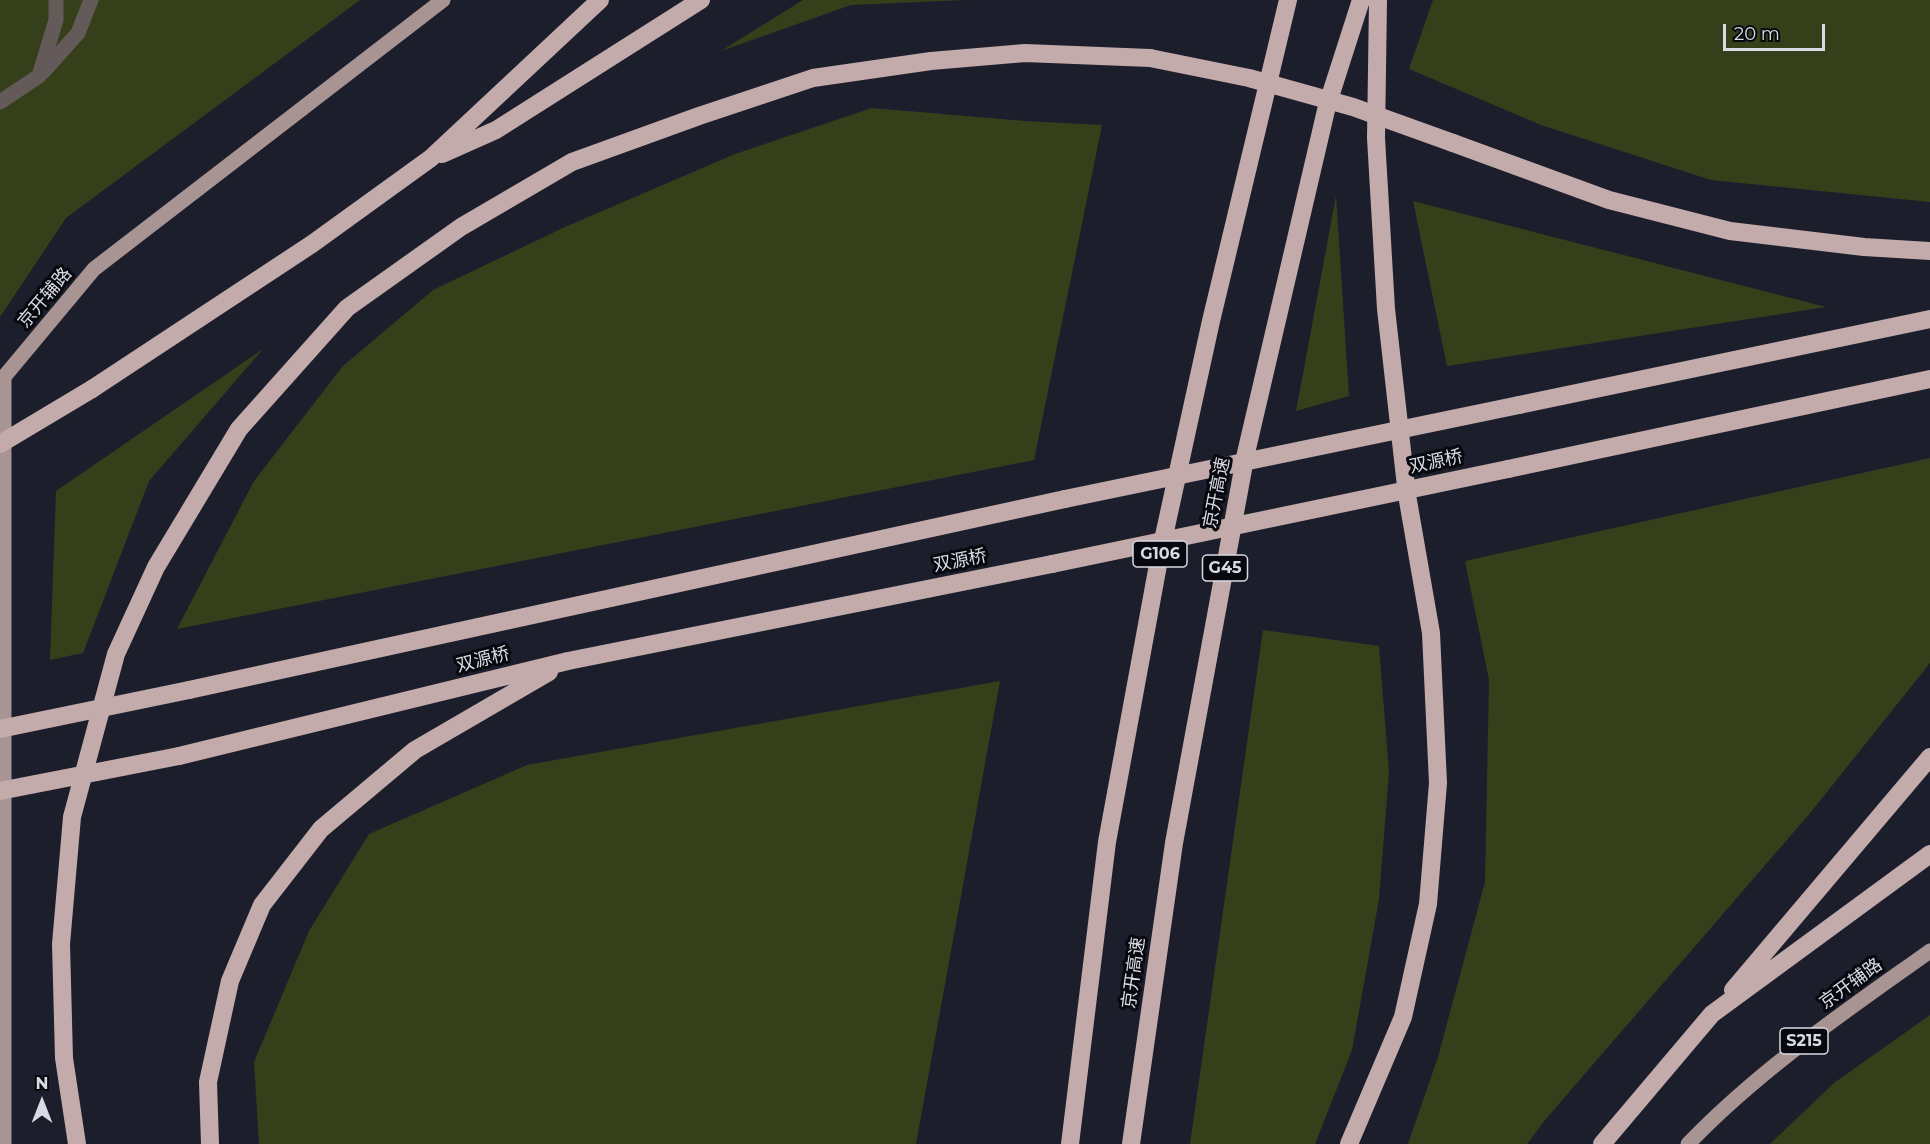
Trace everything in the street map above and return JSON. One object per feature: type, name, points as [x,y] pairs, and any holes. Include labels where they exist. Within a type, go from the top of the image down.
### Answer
[{"type":"highway","points":[[0,444],[92,389],[312,244],[431,158],[600,0]]},
{"type":"highway","points":[[431,158],[496,130],[701,0]]},
{"type":"highway","name":"G106","points":[[1073,1116],[1107,842],[1158,566],[1211,321],[1288,0]]},
{"type":"highway","name":"京开高速","points":[[1131,1144],[1174,843],[1246,453],[1328,106],[1360,0]]},
{"type":"highway","points":[[1349,1144],[1403,1017],[1428,904],[1438,783],[1431,633],[1407,495],[1386,309],[1376,138],[1378,0]]},
{"type":"highway","points":[[77,1144],[64,1058],[61,944],[72,817],[116,654],[156,567],[239,429],[347,308],[461,227],[572,162],[813,78],[930,61],[1025,53],[1150,58],[1249,78],[1353,107],[1609,201],[1730,231],[1864,247],[1930,250]]},
{"type":"highway","name":"双源桥","points":[[0,729],[1065,499],[1930,319]]},
{"type":"highway","name":"双源桥","points":[[0,791],[179,756],[568,661],[1052,564],[1930,379]]},
{"type":"highway","points":[[210,1144],[208,1082],[230,981],[262,905],[321,829],[415,750],[568,661]]},
{"type":"highway","points":[[1602,1144],[1930,757]]},
{"type":"highway","points":[[1713,1014],[1930,854]]},
{"type":"highway","points":[[1060,1144],[1073,1116]]},
{"type":"highway","points":[[1070,1144],[1073,1116]]},
{"type":"main road","name":"京开辅路","points":[[4,1144],[4,377],[94,269],[442,0]]},
{"type":"main road","name":"京开辅路","points":[[1688,1144],[1708,1123],[1790,1051],[1930,951]]},
{"type":"lane","points":[[39,76],[56,20],[56,0]]},
{"type":"lane","points":[[0,102],[39,76],[78,33],[91,0]]},
{"type":"green space","points":[[0,0],[360,0],[66,218],[0,317]]},
{"type":"green space","points":[[803,0],[965,0],[851,5],[721,51]]},
{"type":"green space","points":[[1433,0],[1930,0],[1930,202],[1711,180],[1541,125],[1409,69]]},
{"type":"green space","points":[[872,108],[1102,125],[1034,460],[177,629],[254,481],[343,366],[433,290],[565,227],[735,154]]},
{"type":"green space","points":[[1336,196],[1349,396],[1296,411]]},
{"type":"green space","points":[[1413,201],[1826,307],[1447,366]]},
{"type":"green space","points":[[263,349],[149,481],[83,653],[50,660],[56,491]]},
{"type":"green space","points":[[1930,458],[1930,663],[1811,812],[1545,1120],[1527,1144],[1408,1144],[1438,1057],[1485,882],[1489,680],[1465,561]]},
{"type":"green space","points":[[1263,630],[1379,646],[1389,772],[1379,899],[1352,1050],[1315,1144],[1190,1144]]},
{"type":"green space","points":[[1000,681],[916,1144],[259,1144],[254,1062],[309,931],[369,834],[527,765]]},
{"type":"green space","points":[[1930,1015],[1930,1144],[1770,1144],[1834,1083]]}]
